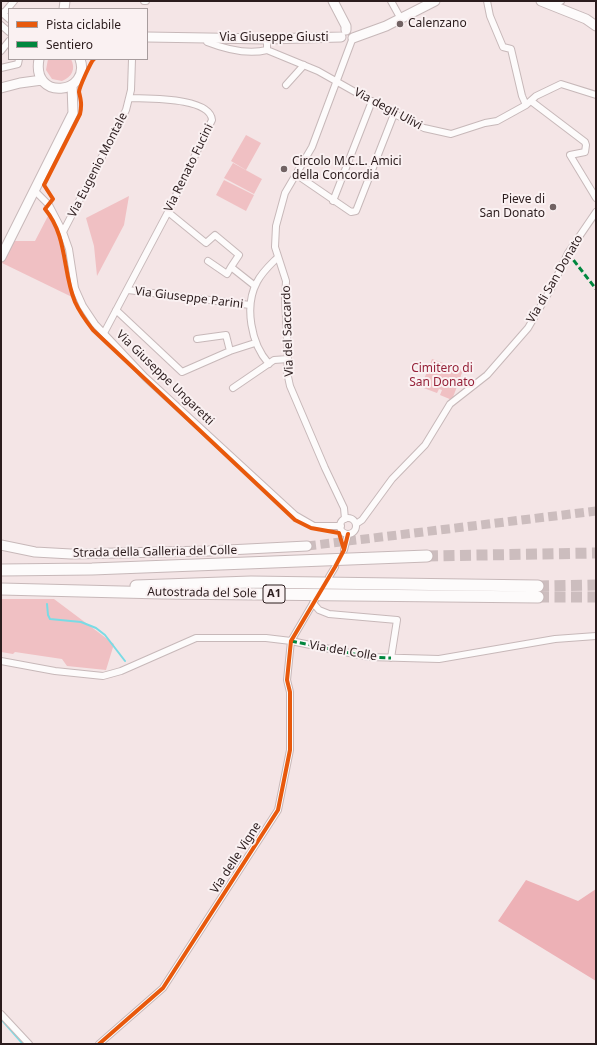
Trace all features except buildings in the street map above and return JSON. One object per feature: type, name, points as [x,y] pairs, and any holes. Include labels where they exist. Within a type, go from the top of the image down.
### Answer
[{"type":"highway","name":"Autostrada del Sole","points":[[1,570],[92,569],[427,556]]},
{"type":"highway","name":"Autostrada del Sole","points":[[5,589],[154,593],[538,591]]},
{"type":"street","points":[[2,13],[14,1]]},
{"type":"street","points":[[333,1],[346,26],[348,37]]},
{"type":"street","points":[[391,1],[399,16]]},
{"type":"street","name":"Via Giuseppe Giusti","points":[[148,37],[207,40],[348,37],[434,1]]},
{"type":"street","points":[[487,1],[490,16],[502,47],[511,49],[522,96],[529,103],[585,142],[586,145],[584,152],[570,155],[596,198]]},
{"type":"street","points":[[541,1],[586,19],[596,26]]},
{"type":"street","points":[[552,5],[561,1]]},
{"type":"street","name":"Via del Saccardo","points":[[345,519],[344,508],[290,386],[287,372],[286,281],[277,258],[275,247],[276,226],[280,207],[285,193],[297,175],[312,147],[335,81],[347,53],[348,37]]},
{"type":"street","points":[[267,39],[267,50]]},
{"type":"street","name":"Via Giuseppe Giusti","points":[[207,40],[235,51],[259,52],[267,50]]},
{"type":"street","points":[[1,51],[8,42]]},
{"type":"street","name":"Via degli Ulivi","points":[[267,50],[304,65],[394,114],[424,128],[451,134],[485,123],[497,121],[529,103],[536,96],[561,84],[596,95]]},
{"type":"street","points":[[1,68],[18,64],[19,60]]},
{"type":"street","points":[[130,98],[132,60]]},
{"type":"street","points":[[57,89],[72,85],[79,77],[83,61]]},
{"type":"street","points":[[38,63],[42,80],[52,88],[65,93],[73,103]]},
{"type":"street","points":[[20,83],[38,63]]},
{"type":"street","points":[[286,85],[304,65]]},
{"type":"street","points":[[1,88],[20,83],[42,80]]},
{"type":"street","points":[[1,257],[69,121],[74,108],[72,85]]},
{"type":"street","name":"Via Renato Fucini","points":[[104,333],[128,290],[212,123],[212,117],[205,110],[194,103],[130,98]]},
{"type":"street","name":"Via Eugenio Montale","points":[[64,232],[120,124],[130,98]]},
{"type":"street","points":[[333,201],[372,101]]},
{"type":"street","points":[[297,175],[350,212],[356,211],[394,114]]},
{"type":"street","name":"Via Giuseppe Ungaretti","points":[[35,191],[49,205],[64,232],[69,249],[78,296],[85,310],[104,333],[145,377],[295,515],[314,526],[341,526]]},
{"type":"street","points":[[168,212],[206,243],[215,235],[239,255],[227,274],[208,261]]},
{"type":"street","name":"Via di San Donato","points":[[356,524],[362,520],[392,479],[425,445],[450,404],[487,375],[528,328],[553,285],[564,259],[596,212]]},
{"type":"street","points":[[269,364],[255,343],[250,305],[255,286],[268,267],[277,258]]},
{"type":"street","points":[[231,267],[255,286]]},
{"type":"street","name":"Via Giuseppe Parini","points":[[128,290],[250,305]]},
{"type":"street","points":[[116,310],[182,372],[230,351],[255,343]]},
{"type":"street","points":[[197,339],[226,334],[230,351]]},
{"type":"street","points":[[233,388],[274,360],[288,359]]},
{"type":"street","points":[[344,550],[348,534],[355,530],[356,524],[352,519],[345,519],[341,526],[342,530],[348,534]]},
{"type":"street","name":"Strada della Galleria del Colle","points":[[2,544],[35,552],[71,554],[208,552],[307,546]]},
{"type":"street","points":[[329,577],[335,567]]},
{"type":"street","points":[[291,640],[314,602],[319,610],[329,614],[397,620],[391,658]]},
{"type":"street","name":"Via del Colle","points":[[1,661],[55,672],[103,676],[122,671],[196,638],[266,638],[291,640],[369,657],[440,659],[555,639],[596,636]]},
{"type":"street","name":"Via delle Vigne","points":[[99,1044],[163,988],[278,810],[290,750],[290,692],[287,680],[291,640]]},
{"type":"street","points":[[1,1014],[29,1044]]},
{"type":"green space","points":[[48,60],[71,60],[73,66],[71,75],[62,81],[52,79],[46,70]]},
{"type":"green space","points":[[246,135],[261,143],[246,170],[231,161]]},
{"type":"green space","points":[[233,163],[262,179],[254,194],[224,178]]},
{"type":"green space","points":[[224,180],[254,195],[246,211],[216,195]]},
{"type":"green space","points":[[129,196],[124,225],[97,276],[94,246],[86,218]]},
{"type":"green space","points":[[49,214],[59,235],[72,297],[2,263],[12,241],[35,241]]},
{"type":"green space","name":"Cimitero di San Donato","points":[[432,359],[463,370],[452,400],[440,395],[442,390],[439,389],[437,393],[421,387]]},
{"type":"green space","points":[[1,599],[54,599],[114,644],[106,670],[67,666],[62,659],[15,652],[13,654],[1,652]]},
{"type":"shaded area","points":[[526,880],[578,901],[596,889],[596,981],[498,921]]},
{"type":"waterway","points":[[47,604],[50,619],[81,622],[96,628],[105,635],[125,661]]},
{"type":"waterway","points":[[1,1019],[23,1044]]},
{"type":"tunnel","points":[[307,546],[596,511]]},
{"type":"tunnel","points":[[427,556],[596,553]]},
{"type":"tunnel","points":[[538,586],[596,585]]},
{"type":"tunnel","points":[[538,597],[596,597]]},
{"type":"marked path","points":[[568,253],[596,289]]},
{"type":"marked path","points":[[291,641],[369,657],[391,658]]},
{"type":"cycle path","points":[[93,60],[79,92],[81,100],[80,114],[44,185],[53,199],[45,209],[58,231],[71,290],[77,306],[93,330],[295,520],[311,528],[339,533],[344,550]]},
{"type":"cycle path","points":[[99,1044],[163,988],[278,810],[290,750],[290,692],[287,680],[291,641],[335,567],[344,550],[348,534]]},
{"type":"place","name":"Calenzano","points":[[400,24]]},
{"type":"place","name":"Circolo M.C.L. Amici della Concordia","points":[[284,169]]},
{"type":"place","name":"Pieve di San Donato","points":[[553,207]]}]
